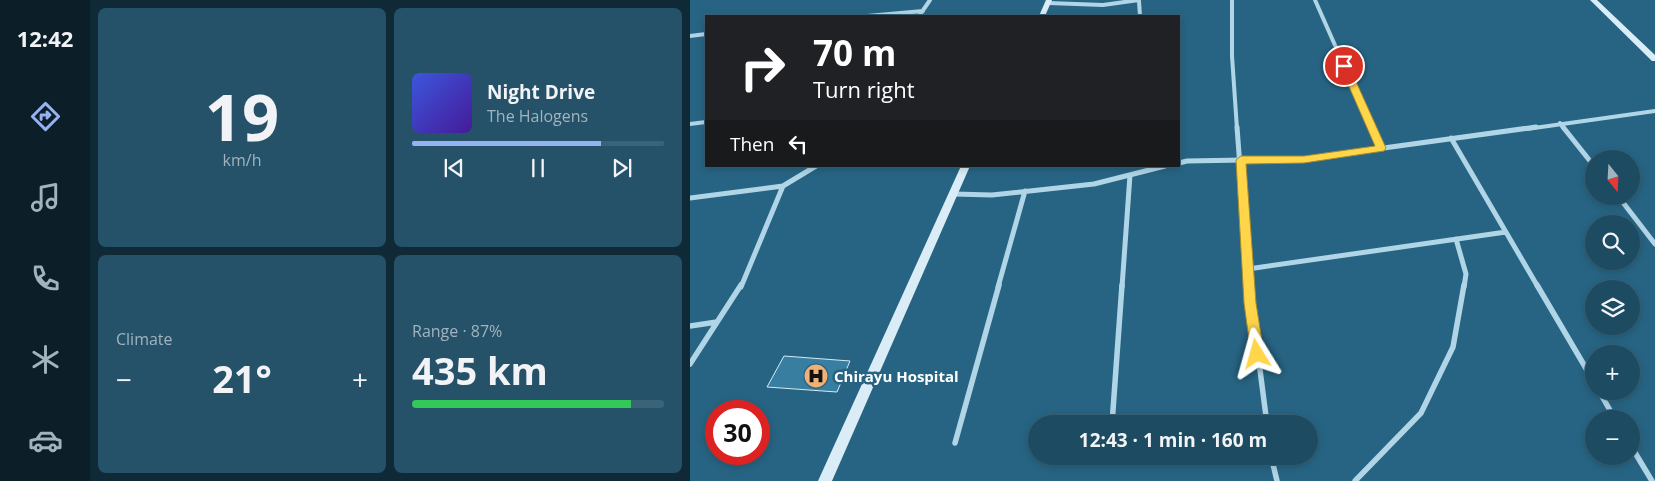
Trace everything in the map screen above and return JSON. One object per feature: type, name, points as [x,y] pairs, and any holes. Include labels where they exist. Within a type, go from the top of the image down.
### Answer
[{"type":"street","points":[[920,15],[930,0]]},
{"type":"street","points":[[1232,0],[1232,56],[1250,303],[1266,415]]},
{"type":"street","points":[[1315,0],[1381,148]]},
{"type":"street","points":[[1593,0],[1655,59]]},
{"type":"street","points":[[1042,15],[1048,2],[1103,5],[1139,1],[1140,15]]},
{"type":"street","points":[[878,15],[922,11]]},
{"type":"street","points":[[690,36],[705,34]]},
{"type":"street","points":[[1180,163],[1188,161],[1304,159],[1655,111]]},
{"type":"street","points":[[690,124],[705,122]]},
{"type":"street","points":[[1560,123],[1585,155]]},
{"type":"street","points":[[1451,138],[1585,367]]},
{"type":"street","points":[[690,198],[783,186],[814,167]]},
{"type":"street","points":[[825,481],[966,167]]},
{"type":"street","points":[[954,194],[992,195],[1094,184],[1160,167]]},
{"type":"street","points":[[1113,415],[1130,175]]},
{"type":"street","points":[[690,364],[740,288],[783,186]]},
{"type":"street","points":[[954,443],[1025,191]]},
{"type":"street","points":[[1625,205],[1655,244]]},
{"type":"street","points":[[1248,269],[1506,232]]},
{"type":"street","points":[[1355,481],[1421,413],[1453,347],[1466,274],[1456,239]]},
{"type":"street","points":[[690,326],[717,322]]},
{"type":"street","points":[[1640,461],[1652,481]]},
{"type":"street","points":[[1273,465],[1277,481]]},
{"type":"building","points":[[784,356],[850,361],[837,392],[767,387]]},
{"type":"place","name":"Chirayu Hospital","points":[[816,376]]},
{"type":"route","points":[[1257,354],[1250,303],[1241,160],[1304,159],[1381,148],[1344,66]]}]
